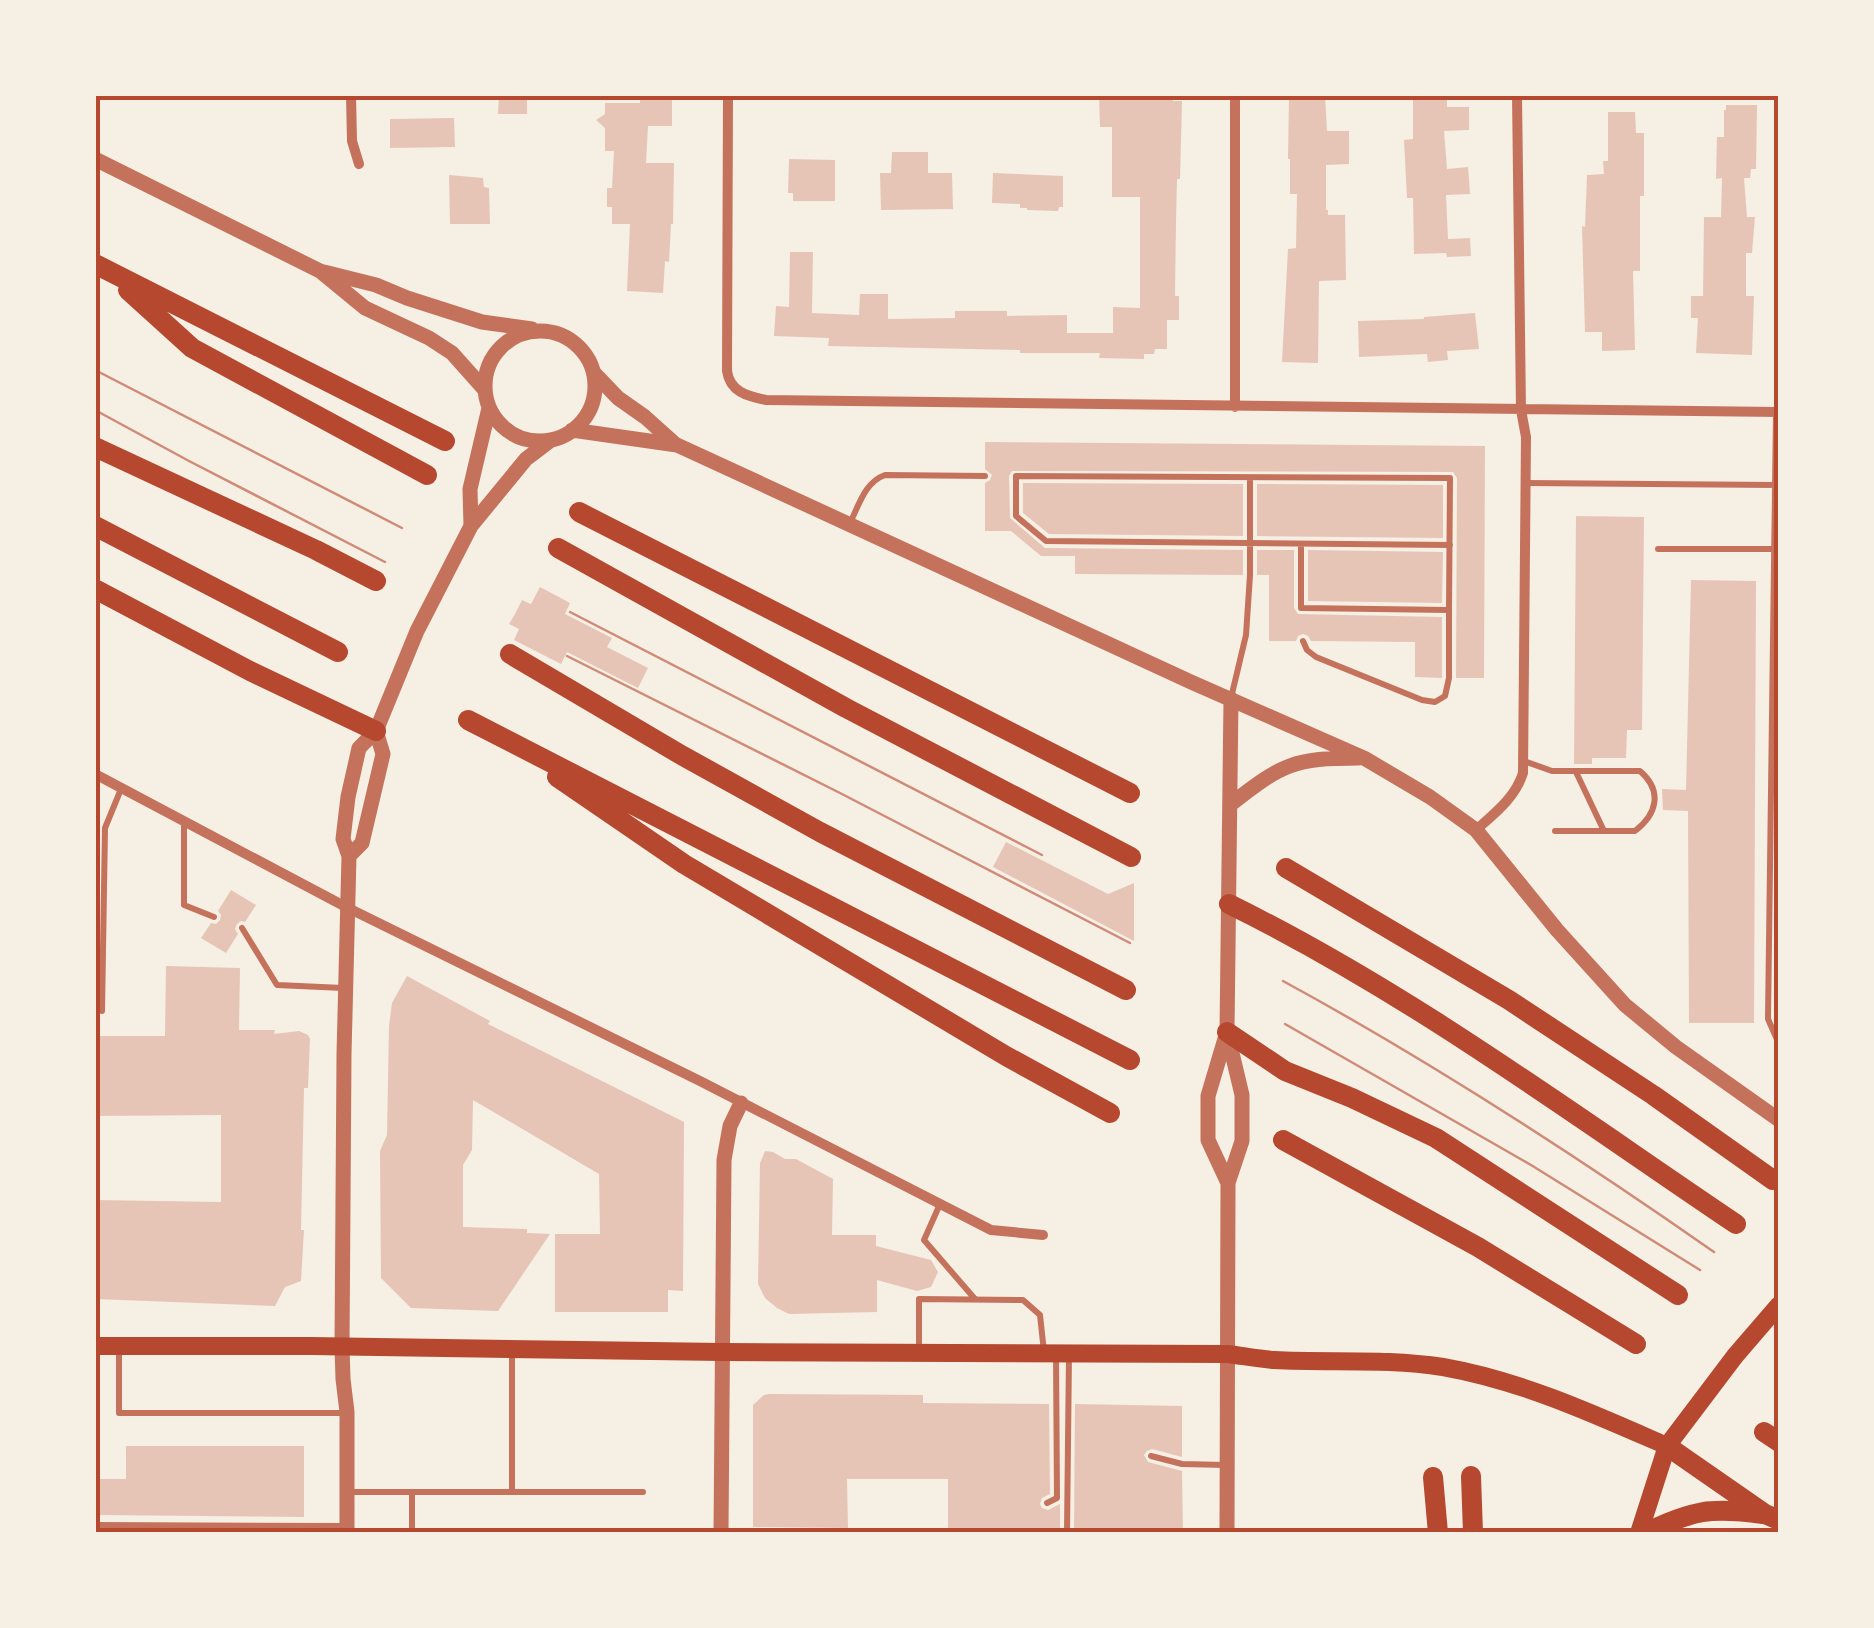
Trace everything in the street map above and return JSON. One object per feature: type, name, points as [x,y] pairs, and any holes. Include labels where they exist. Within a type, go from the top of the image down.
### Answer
[{"type":"highway","points":[[101,267],[445,441]]},
{"type":"highway","points":[[101,267],[192,348],[427,475]]},
{"type":"highway","points":[[95,447],[376,581]]},
{"type":"highway","points":[[579,512],[1130,793]]},
{"type":"highway","points":[[95,526],[338,652]]},
{"type":"highway","points":[[558,548],[877,725],[1131,857]]},
{"type":"highway","points":[[95,589],[216,653],[380,721]]},
{"type":"highway","points":[[510,654],[820,832],[1126,990]]},
{"type":"highway","points":[[1110,1113],[1006,1056],[684,864],[475,723],[1130,1060]]},
{"type":"highway","points":[[1286,868],[1508,1000],[1774,1180]]},
{"type":"highway","points":[[1229,904],[1336,960],[1481,1052],[1736,1224]]},
{"type":"highway","points":[[1226,1032],[1284,1071],[1436,1138],[1678,1296]]},
{"type":"highway","points":[[1283,1140],[1478,1247],[1636,1344]]},
{"type":"highway","points":[[1667,1446],[1772,1517]]},
{"type":"highway","points":[[1470,1476],[1473,1533]]},
{"type":"highway","points":[[1433,1477],[1438,1533]]},
{"type":"highway","points":[[1642,1533],[1700,1510],[1772,1517]]},
{"type":"main road","points":[[1642,1533],[1667,1446],[1735,1356],[1779,1306]]},
{"type":"main road","points":[[95,1346],[1228,1354],[1274,1360],[1372,1360],[1442,1367],[1502,1380],[1667,1446]]},
{"type":"street","points":[[351,95],[352,140],[359,164]]},
{"type":"street","points":[[728,95],[727,371],[728,380],[738,392],[766,400],[1777,412]]},
{"type":"street","points":[[1234,95],[1234,407]]},
{"type":"street","points":[[1476,830],[1519,786],[1523,761],[1526,437],[1521,410],[1517,95]]},
{"type":"street","points":[[95,159],[320,271],[365,308],[430,338],[452,353],[484,390]]},
{"type":"street","points":[[320,271],[376,284],[482,322],[559,334],[587,356],[594,372],[618,398],[678,445],[1364,758],[1476,830],[1625,1005],[1676,1047],[1779,1120]]},
{"type":"street","points":[[542,330],[524,332],[494,354],[486,371],[484,390],[499,423],[532,440],[551,440]]},
{"type":"street","points":[[347,1530],[347,1412],[342,1347],[349,856],[343,839],[352,773],[358,748],[380,721],[417,632],[472,526],[526,459],[581,422],[591,408],[594,372]]},
{"type":"street","points":[[472,526],[470,490],[489,408]]},
{"type":"street","points":[[572,430],[678,445]]},
{"type":"street","points":[[1228,1183],[1208,1140],[1208,1096],[1226,1032],[1230,700]]},
{"type":"street","points":[[349,856],[362,842],[383,754],[380,721]]},
{"type":"street","points":[[1231,804],[1294,762],[1364,758]]},
{"type":"street","points":[[95,774],[346,907],[990,1230],[1043,1234]]},
{"type":"street","points":[[1226,1032],[1242,1094],[1242,1141],[1228,1183],[1227,1533]]},
{"type":"street","points":[[721,1533],[724,1160],[730,1126],[741,1103]]},
{"type":"lane","points":[[1777,412],[1768,1018],[1779,1044]]},
{"type":"lane","points":[[849,524],[876,478],[985,476]]},
{"type":"lane","points":[[1302,641],[1316,657],[1422,700],[1435,702],[1446,696],[1449,678],[1450,610],[1450,545],[1450,478],[1016,476],[1016,516],[1046,541],[1450,545]]},
{"type":"lane","points":[[1230,700],[1246,635],[1250,477]]},
{"type":"lane","points":[[1525,483],[1776,485]]},
{"type":"lane","points":[[1302,544],[1301,608],[1450,610]]},
{"type":"lane","points":[[1658,549],[1775,549]]},
{"type":"lane","points":[[1523,761],[1552,772],[1640,772],[1651,780],[1651,814],[1635,831],[1554,831]]},
{"type":"lane","points":[[1576,772],[1604,831]]},
{"type":"lane","points":[[102,1011],[105,828],[122,788]]},
{"type":"lane","points":[[184,822],[184,905],[214,917]]},
{"type":"lane","points":[[242,928],[277,984],[345,988]]},
{"type":"lane","points":[[940,1204],[924,1240],[976,1300]]},
{"type":"lane","points":[[919,1352],[919,1300],[1023,1300],[1040,1315],[1056,1354],[1068,1533]]},
{"type":"lane","points":[[119,1346],[119,1413],[347,1412]]},
{"type":"lane","points":[[512,1349],[512,1492]]},
{"type":"lane","points":[[1047,1503],[1057,1498],[1056,1354]]},
{"type":"lane","points":[[1151,1456],[1182,1464],[1227,1465]]},
{"type":"lane","points":[[347,1492],[643,1492]]},
{"type":"lane","points":[[412,1492],[412,1533]]},
{"type":"lane","points":[[95,1526],[347,1530]]},
{"type":"building","points":[[499,95],[527,95],[527,114],[498,114]]},
{"type":"building","points":[[1099,95],[1172,95],[1173,101],[1182,101],[1176,222],[1175,296],[1179,296],[1179,320],[1167,320],[1167,349],[1155,349],[1154,354],[1144,354],[1144,359],[1099,358],[1100,353],[828,346],[829,338],[774,336],[776,306],[789,307],[790,252],[813,252],[812,313],[859,315],[860,294],[888,294],[888,319],[955,318],[955,311],[1007,311],[1007,316],[1067,315],[1067,333],[1113,333],[1113,307],[1140,308],[1140,197],[1112,197],[1112,127],[1100,127]]},
{"type":"building","points":[[1289,95],[1325,95],[1327,131],[1349,131],[1349,164],[1326,165],[1326,210],[1328,215],[1345,215],[1346,280],[1319,281],[1318,363],[1282,362],[1288,249],[1296,248],[1297,194],[1290,194],[1288,159]]},
{"type":"building","points":[[1413,95],[1447,95],[1447,107],[1469,107],[1469,130],[1444,131],[1447,169],[1468,167],[1470,194],[1446,195],[1448,239],[1470,238],[1471,256],[1414,254],[1413,198],[1407,198],[1404,140],[1413,139]]},
{"type":"building","points":[[640,97],[672,97],[672,126],[648,126],[646,163],[674,163],[673,224],[663,293],[627,291],[630,224],[612,224],[607,188],[612,188],[614,151],[605,151],[605,128],[596,120],[605,114],[605,103],[640,103]]},
{"type":"building","points":[[1726,105],[1757,105],[1756,169],[1751,169],[1750,178],[1744,178],[1747,217],[1755,217],[1752,253],[1746,253],[1746,296],[1754,296],[1752,355],[1696,353],[1698,318],[1691,318],[1691,296],[1703,296],[1704,217],[1721,217],[1722,178],[1716,179],[1717,137],[1724,137]]},
{"type":"building","points":[[1608,112],[1635,112],[1636,133],[1644,133],[1640,271],[1633,271],[1635,350],[1602,351],[1602,332],[1585,332],[1582,226],[1585,227],[1587,175],[1604,174],[1603,161],[1608,161]]},
{"type":"building","points":[[454,118],[455,147],[390,148],[390,119]]},
{"type":"building","points":[[892,152],[928,152],[928,173],[952,173],[953,209],[881,210],[880,173],[891,173]]},
{"type":"building","points":[[789,159],[835,160],[835,201],[793,201],[793,193],[788,193]]},
{"type":"building","points":[[993,173],[1063,176],[1063,207],[1058,211],[1027,210],[1020,208],[1020,204],[992,203]]},
{"type":"building","points":[[449,175],[483,178],[484,187],[489,188],[490,224],[450,224]]},
{"type":"building","points":[[1475,313],[1479,349],[1447,351],[1448,360],[1428,362],[1427,354],[1359,357],[1358,321]]},
{"type":"building","points":[[985,442],[1485,446],[1484,678],[1456,678],[1457,478],[1453,472],[1012,471],[1010,518],[1045,548],[1243,550],[1243,575],[1075,574],[1075,556],[1041,556],[1011,531],[985,531],[985,483],[992,475],[985,469]]},
{"type":"building","points":[[1023,483],[1243,484],[1243,536],[1049,534],[1023,513]]},
{"type":"building","points":[[1257,484],[1443,485],[1443,538],[1257,536]]},
{"type":"building","points":[[1576,516],[1644,517],[1642,730],[1627,730],[1626,758],[1592,758],[1592,764],[1574,764]]},
{"type":"building","points":[[1257,550],[1294,550],[1294,608],[1298,614],[1442,617],[1442,678],[1415,677],[1415,642],[1311,641],[1303,634],[1296,641],[1269,641],[1269,575],[1257,575]]},
{"type":"building","points":[[1308,550],[1443,552],[1442,603],[1308,601]]},
{"type":"building","points":[[1691,580],[1756,581],[1754,1023],[1689,1023],[1688,811],[1663,810],[1662,789],[1686,790]]},
{"type":"building","points":[[540,587],[570,603],[565,614],[612,638],[607,647],[648,668],[638,688],[567,652],[561,664],[514,640],[519,629],[509,624],[522,600],[531,604]]},
{"type":"building","points":[[1006,842],[1108,894],[1134,883],[1134,941],[993,867]]},
{"type":"building","points":[[231,890],[256,905],[245,922],[237,924],[238,934],[226,953],[201,938],[211,923],[220,920],[218,911]]},
{"type":"building","points":[[166,966],[240,968],[239,1030],[275,1030],[274,1034],[299,1031],[310,1039],[308,1088],[304,1088],[301,1281],[285,1287],[275,1306],[95,1299],[95,1200],[221,1202],[221,1115],[95,1116],[95,1036],[165,1036]]},
{"type":"building","points":[[407,976],[490,1021],[488,1024],[684,1122],[683,1291],[668,1290],[668,1312],[555,1312],[555,1234],[600,1234],[599,1174],[473,1100],[472,1150],[463,1165],[463,1227],[527,1229],[527,1233],[550,1234],[498,1311],[411,1308],[381,1278],[380,1151],[387,1135],[389,1026],[392,1003]]},
{"type":"building","points":[[765,1151],[796,1159],[833,1179],[832,1235],[876,1235],[876,1246],[931,1260],[938,1272],[931,1287],[917,1291],[877,1280],[877,1312],[789,1314],[777,1308],[765,1298],[758,1284],[760,1163]]},
{"type":"building","points":[[769,1394],[923,1395],[923,1403],[1049,1404],[1050,1494],[1040,1504],[1048,1510],[1060,1504],[1060,1533],[948,1533],[948,1479],[847,1479],[848,1528],[753,1527],[753,1405]]},
{"type":"building","points":[[1075,1404],[1182,1406],[1182,1457],[1152,1449],[1144,1455],[1148,1462],[1182,1471],[1183,1533],[1074,1533]]},
{"type":"building","points":[[126,1446],[304,1446],[304,1517],[95,1515],[95,1479],[126,1479]]},
{"type":"tram line","points":[[95,370],[402,528]]},
{"type":"tram line","points":[[95,410],[385,562]]},
{"type":"tram line","points":[[570,612],[1042,855]]},
{"type":"tram line","points":[[567,656],[1130,943]]},
{"type":"tram line","points":[[1283,981],[1502,1110],[1714,1252]]},
{"type":"tram line","points":[[1285,1024],[1531,1165],[1700,1270]]}]
